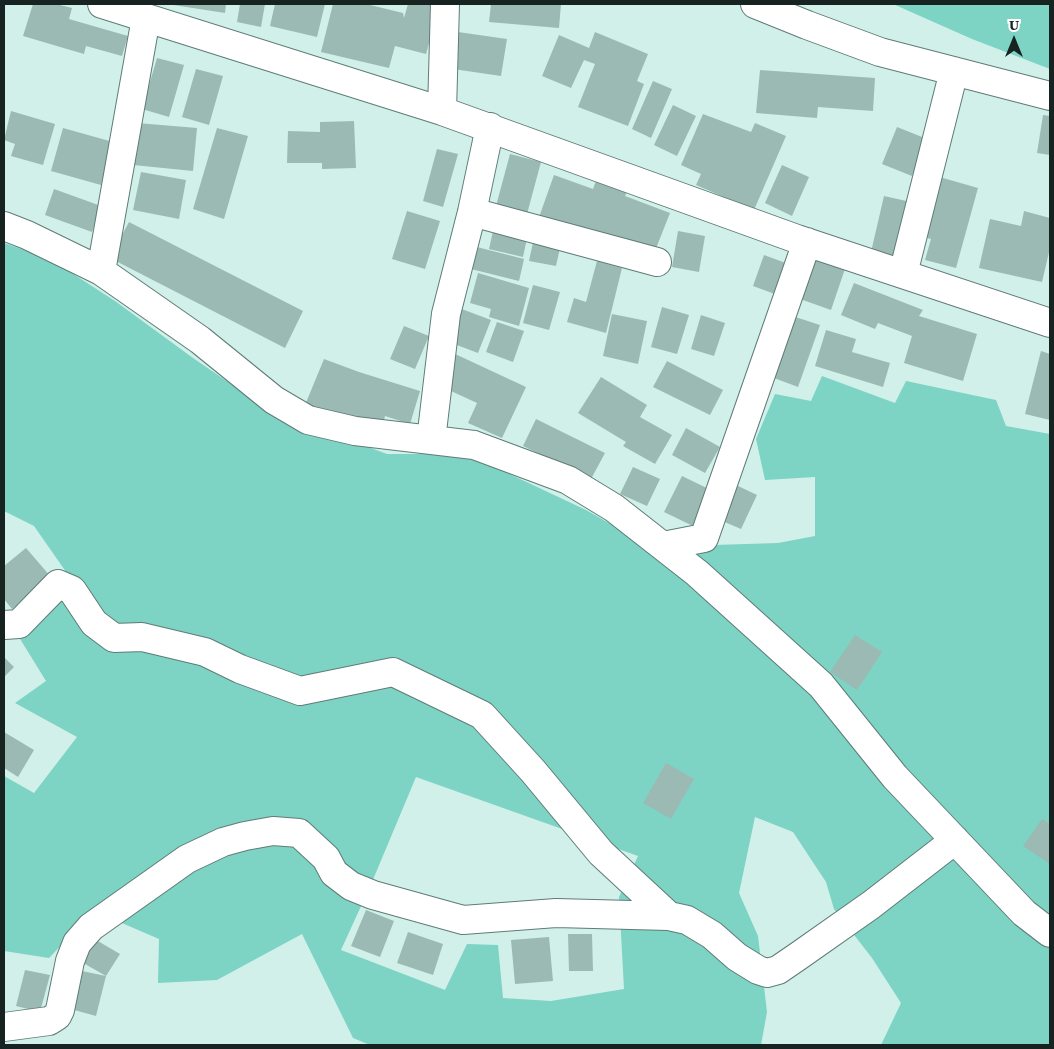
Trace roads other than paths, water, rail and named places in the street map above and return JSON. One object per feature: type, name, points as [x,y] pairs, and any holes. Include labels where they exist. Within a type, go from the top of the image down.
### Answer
[{"type":"street","points":[[102,4],[442,110],[807,242],[1050,323]]},
{"type":"street","points":[[442,110],[445,4]]},
{"type":"street","points":[[755,4],[806,14],[880,52],[1050,96]]},
{"type":"street","points":[[101,271],[146,18]]},
{"type":"street","points":[[903,274],[954,71]]},
{"type":"street","points":[[432,440],[446,314],[472,212],[490,127]]},
{"type":"street","points":[[472,212],[657,262]]},
{"type":"street","points":[[4,226],[27,235],[101,271],[200,340],[274,400],[308,420],[355,431],[474,445],[568,480],[614,508],[697,573],[821,685],[895,777],[1024,913],[1050,933]]},
{"type":"street","points":[[663,546],[704,538],[807,242]]},
{"type":"street","points":[[4,625],[19,624],[58,584],[72,590],[94,623],[114,638],[142,637],[205,652],[240,668],[300,691],[393,672],[482,715],[533,771],[601,853],[669,916]]},
{"type":"street","points":[[4,1027],[49,1021],[57,1016],[60,1010],[70,961],[77,944],[90,927],[187,859],[223,842],[254,834],[273,831],[299,833],[326,858],[334,873],[351,886],[373,895],[463,920],[556,913],[669,916],[695,924],[712,935],[737,957],[758,970],[767,972],[778,970],[871,905],[954,840]]}]
